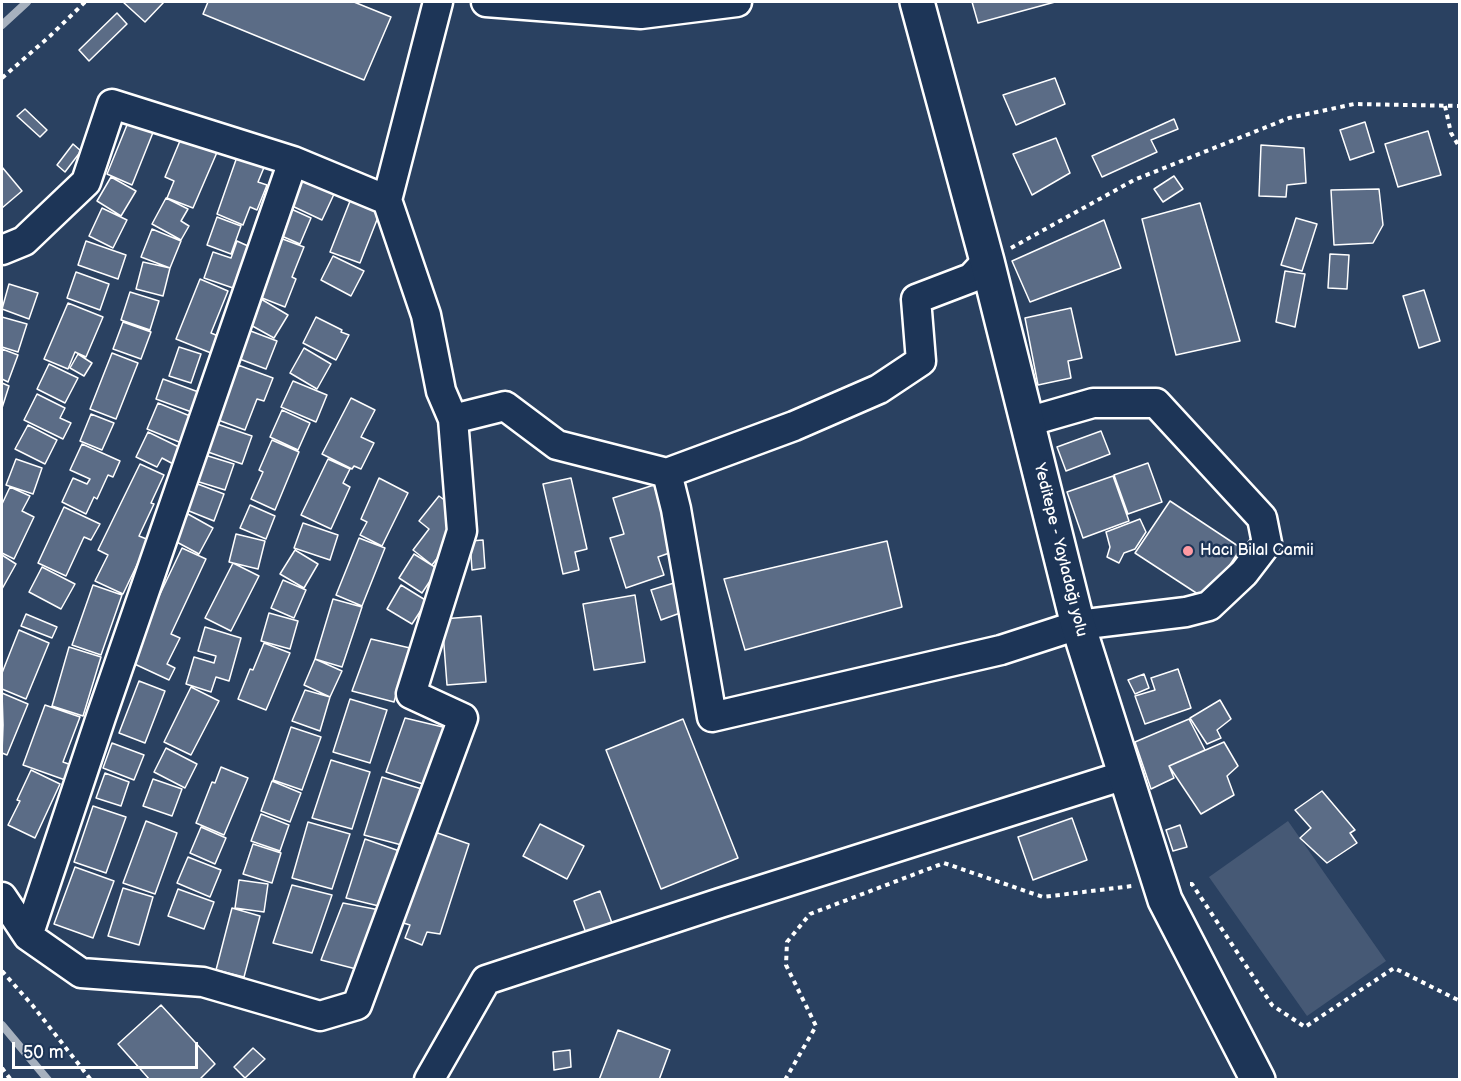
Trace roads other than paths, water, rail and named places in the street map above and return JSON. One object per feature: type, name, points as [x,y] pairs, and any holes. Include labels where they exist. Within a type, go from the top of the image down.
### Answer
[{"type":"main road","name":"Yeditepe - Yayladağı yolu","points":[[916,2],[987,261],[1078,625],[1125,776],[1165,900],[1258,1080]]},
{"type":"street","points":[[2,897],[28,936],[81,973],[203,982],[320,1016],[357,1005],[463,718],[411,694],[462,531],[453,419],[441,391],[426,315],[387,200],[438,2]]},
{"type":"street","points":[[486,2],[641,14],[737,2]]},
{"type":"street","points":[[2,250],[24,241],[86,182],[112,104],[293,161],[387,200]]},
{"type":"street","points":[[28,936],[293,161]]},
{"type":"street","points":[[453,419],[505,406],[557,445],[667,473],[794,426],[879,389],[921,361],[916,299],[971,278],[987,261]]},
{"type":"street","points":[[667,473],[676,509],[712,717],[1001,650],[1078,625],[1186,612],[1209,606],[1244,573],[1267,543],[1262,518],[1156,403],[1093,403],[1027,422]]},
{"type":"street","points":[[429,1080],[486,980],[720,903],[1125,776]]},
{"type":"waterway","points":[[2,25],[27,2]]},
{"type":"waterway","points":[[2,1025],[48,1080]]},
{"type":"place","name":"Hacı Bilal Camii","points":[[1188,551]]}]
